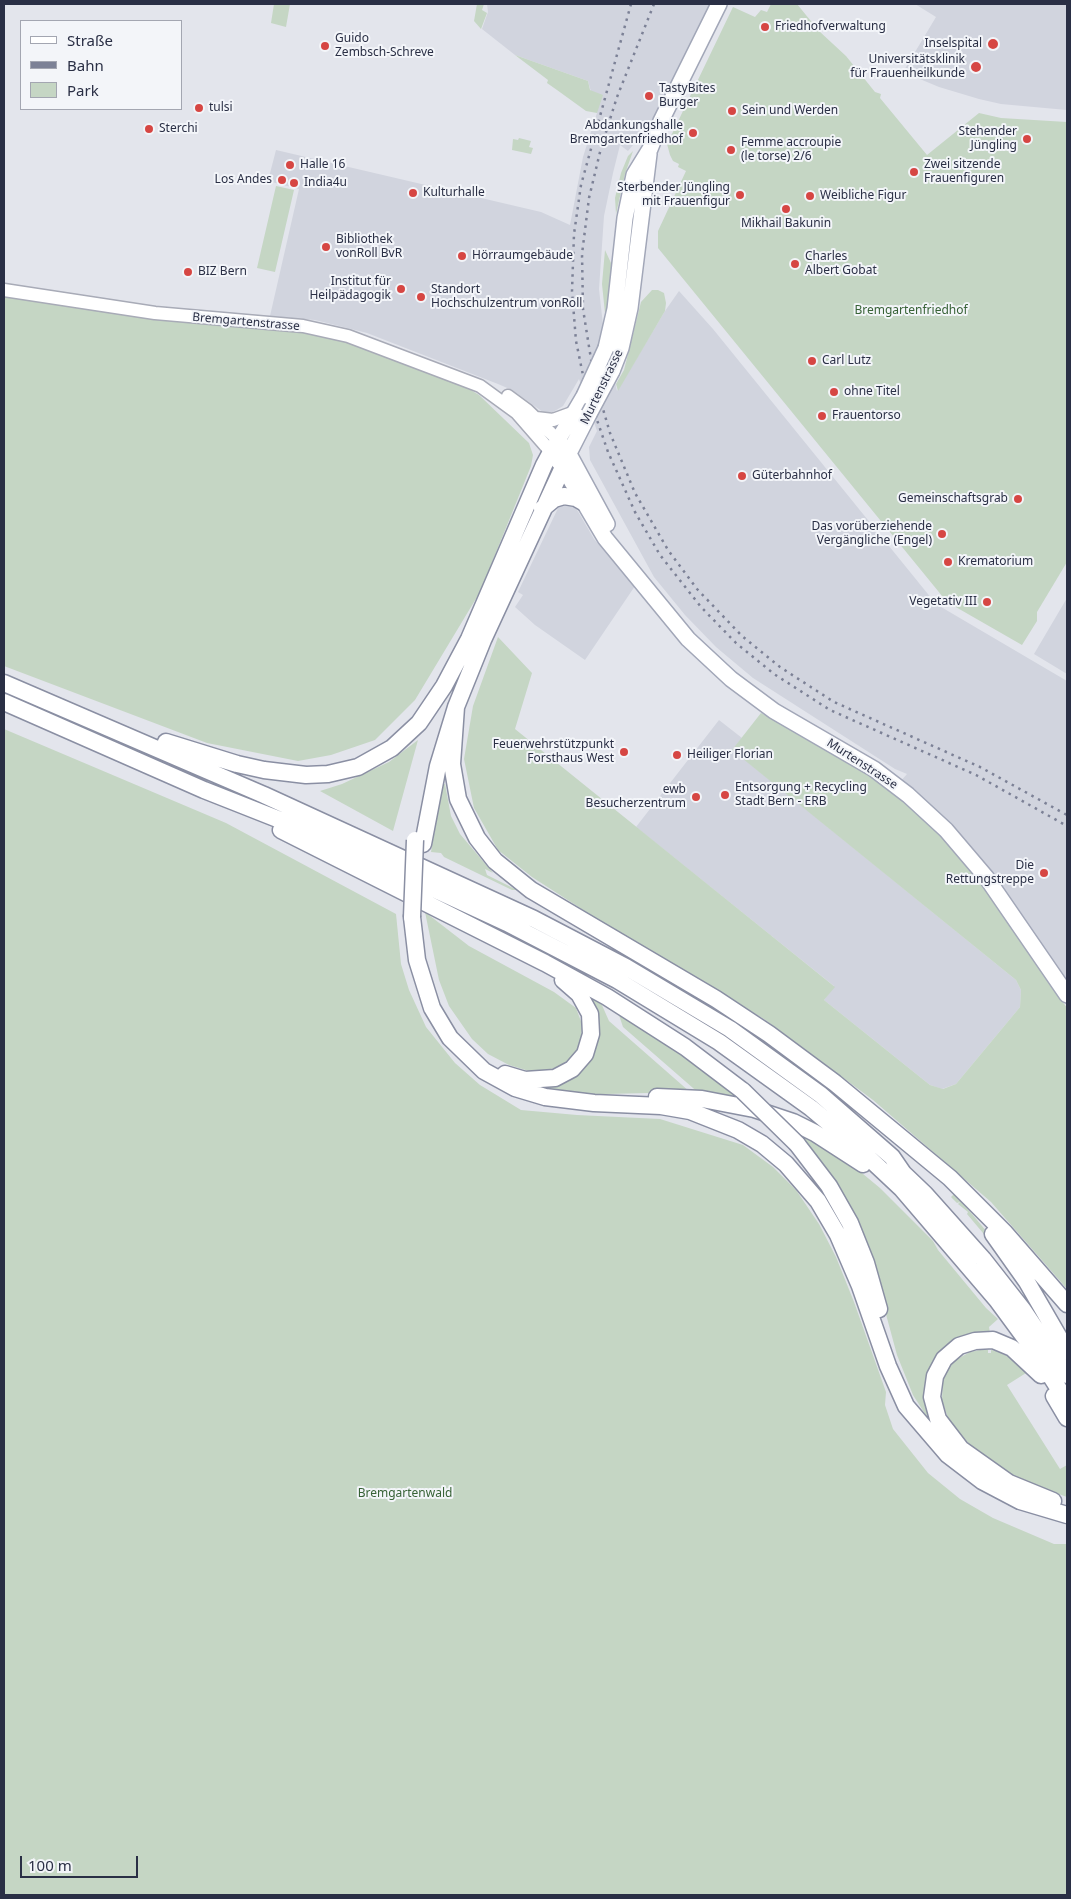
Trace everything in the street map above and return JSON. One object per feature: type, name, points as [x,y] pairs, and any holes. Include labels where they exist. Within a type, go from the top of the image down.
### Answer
[{"type":"highway","points":[[105,726],[264,770],[306,775],[343,771],[382,755],[408,734],[438,696],[469,638],[544,465],[555,447]]},
{"type":"highway","points":[[419,842],[438,766],[456,707],[542,509],[566,460]]},
{"type":"highway","points":[[542,509],[554,499],[564,496],[576,498],[583,502]]},
{"type":"highway","points":[[469,638],[429,763],[419,842],[416,954],[423,985],[432,1008],[450,1038],[475,1064],[494,1078],[525,1092],[560,1100],[661,1106],[690,1111],[738,1130],[774,1154],[808,1187],[838,1235],[860,1286],[896,1386],[906,1406],[948,1455],[982,1482],[1020,1501],[1067,1515]]},
{"type":"highway","points":[[4,683],[390,852],[534,918],[626,967],[711,1017],[781,1064],[841,1112],[892,1157],[903,1172],[983,1259],[1036,1329],[1067,1376]]},
{"type":"highway","points":[[4,702],[204,790],[313,833],[549,944],[666,1008],[752,1064],[830,1124],[902,1189],[943,1235],[1011,1318],[1067,1402]]},
{"type":"highway","points":[[456,707],[452,764],[458,799],[477,838],[495,861],[531,890],[690,983],[810,1063],[884,1121],[962,1190],[1022,1252],[1067,1304]]},
{"type":"highway","points":[[204,790],[518,949],[640,1017],[685,1047],[743,1091],[798,1144],[829,1186],[853,1230],[866,1263],[894,1364],[923,1425]]},
{"type":"highway","points":[[416,919],[434,991],[446,1018],[469,1048],[496,1069],[510,1076],[536,1081],[555,1078],[572,1069],[585,1054],[591,1034],[590,1014],[579,994],[572,987],[518,949]]},
{"type":"highway","points":[[560,1100],[702,1099],[745,1107],[792,1122],[855,1158],[943,1235]]},
{"type":"highway","points":[[884,1121],[947,1182],[987,1227],[1019,1271],[1067,1351]]},
{"type":"highway","points":[[892,1157],[907,1165],[940,1198],[991,1255],[1067,1351]]},
{"type":"highway","points":[[1067,1418],[1044,1378],[1021,1354],[1003,1343],[983,1340],[959,1346],[944,1359],[935,1376],[932,1392],[935,1408],[945,1430],[961,1449],[1009,1483],[1044,1498],[1067,1504]]},
{"type":"main road","name":"Murtenstrasse","points":[[719,4],[661,121],[650,149],[634,175],[629,192],[615,309],[606,348],[584,396],[582,413],[566,460],[583,502],[605,538],[688,639],[731,679],[774,711],[874,769],[940,824],[986,877],[1067,995]]},
{"type":"main road","name":"Murtenstrasse","points":[[627,563],[566,460],[555,447],[612,371],[626,331],[650,149]]},
{"type":"main road","points":[[622,248],[636,258]]},
{"type":"main road","name":"Bremgartenstrasse","points":[[4,290],[154,313],[278,324],[331,332],[374,344],[508,396],[536,418],[555,447]]},
{"type":"main road","name":"Bremgartenstrasse","points":[[480,386],[517,413],[555,447]]},
{"type":"main road","points":[[536,418],[553,420],[582,413]]},
{"type":"shaded area","points":[[487,4],[714,4],[653,129],[638,139],[628,151],[620,145],[604,216],[599,289],[604,334],[617,391],[679,291],[713,329],[936,604],[1067,681],[1067,993],[899,783],[907,774],[895,769],[753,678],[716,647],[685,615],[654,577],[590,460],[589,447],[597,431],[579,379],[563,406],[553,412],[543,412],[512,390],[367,333],[315,320],[270,316],[299,189],[268,181],[276,150],[541,212],[570,225],[583,157],[597,113],[588,81],[515,55],[482,29],[488,12]]},
{"type":"shaded area","name":"Inselspital","points":[[915,4],[1067,4],[1067,110],[1001,104],[979,99],[939,87],[903,72],[936,17]]},
{"type":"shaded area","points":[[560,504],[573,505],[576,508],[594,539],[635,586],[585,660],[535,625],[515,607],[523,595],[518,592]]},
{"type":"shaded area","points":[[1067,598],[1067,674],[1034,654]]},
{"type":"shaded area","points":[[719,720],[742,738],[733,750],[1016,980],[1021,990],[1020,1007],[956,1084],[942,1089],[930,1085],[824,1000],[834,986],[636,827]]},
{"type":"green space","points":[[274,4],[290,4],[286,27],[271,23]]},
{"type":"green space","points":[[477,4],[484,4],[482,10],[487,13],[481,29],[474,21]]},
{"type":"green space","name":"Bremgartenfriedhof","points":[[771,4],[797,4],[819,31],[846,56],[875,92],[881,94],[880,98],[927,155],[979,113],[1001,118],[1067,122],[1067,562],[1037,612],[1037,621],[1022,645],[947,602],[658,248],[658,231],[686,171],[678,167],[679,164],[673,161],[667,144],[733,7],[755,17],[761,10],[767,12]]},
{"type":"green space","points":[[515,55],[588,81],[590,90],[603,95],[597,113],[586,111],[547,83],[548,80]]},
{"type":"green space","points":[[519,138],[531,141],[529,147],[533,148],[531,154],[512,150],[513,139],[518,140]]},
{"type":"green space","points":[[633,151],[625,174],[616,214],[615,198],[621,173],[628,156]]},
{"type":"green space","points":[[276,186],[294,190],[275,272],[257,268]]},
{"type":"green space","points":[[605,250],[611,263],[612,273],[606,323],[602,284]]},
{"type":"green space","points":[[652,290],[664,293],[665,311],[618,391],[616,384],[624,370],[641,302]]},
{"type":"green space","points":[[4,295],[323,333],[456,381],[479,395],[529,443],[533,455],[531,466],[480,592],[415,700],[375,740],[331,755],[298,761],[207,743],[4,666]]},
{"type":"green space","points":[[498,637],[532,673],[515,729],[835,987],[824,1000],[930,1085],[943,1089],[956,1084],[1020,1007],[1021,990],[1016,980],[732,750],[761,713],[840,754],[871,774],[930,822],[965,860],[1067,1008],[1067,1289],[991,1202],[873,1100],[764,1019],[622,935],[532,877],[498,850],[474,808],[464,759],[473,706]]},
{"type":"green space","name":"Bremgartenwald","points":[[4,729],[226,823],[396,914],[401,964],[409,990],[426,1027],[455,1063],[480,1085],[521,1110],[660,1119],[743,1145],[773,1167],[796,1190],[819,1224],[836,1257],[886,1392],[885,1405],[893,1429],[928,1473],[960,1499],[993,1518],[1054,1544],[1067,1544],[1067,1895],[4,1895]]},
{"type":"green space","points":[[418,740],[393,831],[320,791],[342,784],[389,762]]},
{"type":"green space","points":[[443,784],[445,784],[451,816],[460,834],[493,873],[485,869],[487,875],[517,890],[512,890],[444,857],[441,853],[431,852]]},
{"type":"green space","points":[[425,912],[469,946],[554,992],[576,1008],[582,1024],[581,1042],[573,1056],[560,1066],[545,1071],[529,1071],[509,1065],[488,1054],[472,1039],[449,1006],[439,980]]},
{"type":"green space","points":[[586,994],[601,1003],[609,1021],[690,1092],[566,1095],[519,1082],[534,1084],[586,1058]]},
{"type":"green space","points":[[618,1012],[673,1048],[722,1085],[734,1090],[751,1105],[701,1095],[623,1027]]},
{"type":"green space","points":[[792,1130],[815,1141],[857,1169],[880,1188],[933,1241],[938,1250],[986,1308],[998,1319],[989,1327],[990,1333],[988,1336],[933,1371],[949,1440],[929,1420],[913,1395],[897,1355],[877,1281]]},
{"type":"green space","points":[[954,1194],[992,1238],[988,1239],[967,1214],[968,1212],[958,1204],[960,1202],[957,1203],[951,1197]]},
{"type":"green space","points":[[988,1350],[988,1353],[991,1353],[991,1350],[996,1351],[1007,1356],[1026,1373],[1007,1385],[1060,1469],[1067,1465],[1067,1497],[1014,1478],[971,1446],[949,1421],[942,1400],[943,1377],[954,1361],[970,1352]]},
{"type":"railway","points":[[631,4],[581,185],[574,234],[572,291],[576,341],[585,385],[608,452],[635,512],[660,555],[701,607],[736,643],[774,674],[830,710],[976,775],[1067,826]]},
{"type":"railway","points":[[654,4],[617,97],[601,148],[589,198],[582,254],[583,309],[594,378],[610,433],[635,493],[668,550],[697,589],[742,636],[780,667],[834,702],[980,767],[1067,815]]},
{"type":"place","name":"Friedhofverwaltung","points":[[765,27]]},
{"type":"place","name":"Inselspital","points":[[993,44]]},
{"type":"place","name":"Guido Zembsch-Schreve","points":[[325,46]]},
{"type":"place","name":"Universitätsklinik für Frauenheilkunde","points":[[976,67]]},
{"type":"place","name":"TastyBites Burger","points":[[649,96]]},
{"type":"place","name":"tulsi","points":[[199,108]]},
{"type":"place","name":"Sein und Werden","points":[[732,111]]},
{"type":"place","name":"Sterchi","points":[[149,129]]},
{"type":"place","name":"Abdankungshalle Bremgartenfriedhof","points":[[693,133]]},
{"type":"place","name":"Stehender Jüngling","points":[[1027,139]]},
{"type":"place","name":"Femme accroupie (le torse) 2/6","points":[[731,150]]},
{"type":"place","name":"Halle 16","points":[[290,165]]},
{"type":"place","name":"Zwei sitzende Frauenfiguren","points":[[914,172]]},
{"type":"place","name":"Los Andes","points":[[282,180]]},
{"type":"place","name":"India4u","points":[[294,183]]},
{"type":"place","name":"Kulturhalle","points":[[413,193]]},
{"type":"place","name":"Sterbender Jüngling mit Frauenfigur","points":[[740,195]]},
{"type":"place","name":"Weibliche Figur","points":[[810,196]]},
{"type":"place","name":"Mikhail Bakunin","points":[[786,209]]},
{"type":"place","name":"Bibliothek vonRoll BvR","points":[[326,247]]},
{"type":"place","name":"Hörraumgebäude","points":[[462,256]]},
{"type":"place","name":"Charles Albert Gobat","points":[[795,264]]},
{"type":"place","name":"BIZ Bern","points":[[188,272]]},
{"type":"place","name":"Institut für Heilpädagogik","points":[[401,289]]},
{"type":"place","name":"Standort Hochschulzentrum vonRoll","points":[[421,297]]},
{"type":"place","name":"Carl Lutz","points":[[812,361]]},
{"type":"place","name":"ohne Titel","points":[[834,392]]},
{"type":"place","name":"Frauentorso","points":[[822,416]]},
{"type":"place","name":"Güterbahnhof","points":[[742,476]]},
{"type":"place","name":"Gemeinschaftsgrab","points":[[1018,499]]},
{"type":"place","name":"Das vorüberziehende Vergängliche (Engel)","points":[[942,534]]},
{"type":"place","name":"Krematorium","points":[[948,562]]},
{"type":"place","name":"Vegetativ III","points":[[987,602]]},
{"type":"place","name":"Feuerwehrstützpunkt Forsthaus West","points":[[624,752]]},
{"type":"place","name":"Heiliger Florian","points":[[677,755]]},
{"type":"place","name":"Entsorgung + Recycling Stadt Bern - ERB","points":[[725,795]]},
{"type":"place","name":"ewb Besucherzentrum","points":[[696,797]]},
{"type":"place","name":"Die Rettungstreppe","points":[[1044,873]]}]
